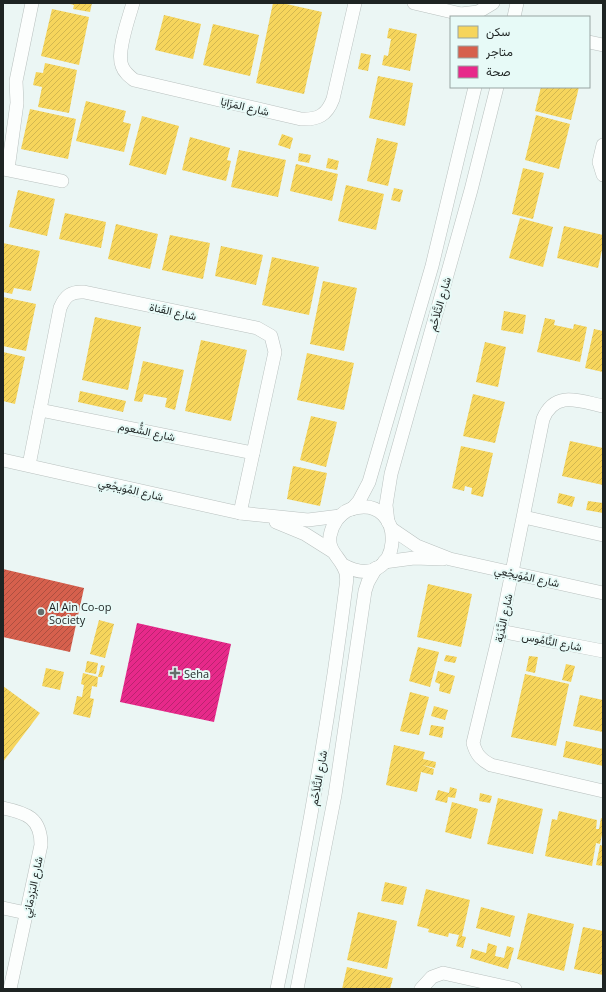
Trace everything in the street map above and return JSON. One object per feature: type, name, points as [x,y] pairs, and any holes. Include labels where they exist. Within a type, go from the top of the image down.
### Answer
[{"type":"street","points":[[32,3],[16,81],[17,103],[5,169],[62,181]]},
{"type":"street","name":"شارع المَزَايَا","points":[[132,3],[120,57],[122,66],[127,74],[134,80],[301,119],[312,120],[322,116],[329,109],[333,100],[355,3]]},
{"type":"street","points":[[414,3],[464,15],[478,12],[493,3]]},
{"type":"street","points":[[490,16],[493,3]]},
{"type":"street","points":[[590,42],[603,45]]},
{"type":"street","name":"شارع التَّلاَحُم","points":[[352,509],[359,501],[369,482],[432,266],[475,88]]},
{"type":"street","name":"شارع التَّلاَحُم","points":[[390,526],[386,504],[391,474],[471,190],[497,88]]},
{"type":"street","points":[[603,145],[599,162],[603,175]]},
{"type":"street","name":"شارع القَناة","points":[[29,465],[60,308],[69,295],[75,292],[84,292],[257,328],[271,336],[275,352],[240,512]]},
{"type":"street","name":"شارع النَّدْيَة","points":[[603,406],[571,399],[562,400],[553,404],[547,410],[543,419],[500,630],[473,743],[476,753],[482,760],[491,765],[603,791]]},
{"type":"street","name":"شارع الشُّعوم","points":[[40,410],[253,453]]},
{"type":"street","name":"شارع المُوَيجْعِي","points":[[3,460],[260,516],[308,520],[340,516]]},
{"type":"street","points":[[362,507],[372,509],[382,514],[390,526],[394,541],[391,553],[380,565],[359,571],[343,565],[332,551],[330,538],[333,526],[340,516],[352,509],[362,507]]},
{"type":"street","name":"شارع المُوَيجْعِي","points":[[260,516],[305,534],[332,551]]},
{"type":"street","points":[[524,517],[603,534]]},
{"type":"street","name":"شارع المُوَيجْعِي","points":[[390,526],[417,546],[450,559],[603,592]]},
{"type":"street","name":"شارع المُوَيجْعِي","points":[[380,565],[414,558],[450,559]]},
{"type":"street","name":"شارع التَّلاَحُم","points":[[277,989],[300,883],[331,699],[347,580],[343,565]]},
{"type":"street","name":"شارع التَّلاَحُم","points":[[297,989],[336,795],[365,591],[368,582],[380,565]]},
{"type":"street","name":"شارع النَّامُوس","points":[[500,630],[603,651]]},
{"type":"street","name":"شارع البَرْدِمَانِي","points":[[3,808],[28,815],[36,823],[41,834],[41,845],[10,989]]},
{"type":"street","points":[[3,908],[26,913]]},
{"type":"street","points":[[422,989],[427,980],[442,973],[515,989]]},
{"type":"building: سكن","points":[[92,3],[90,12],[73,9],[74,5],[70,4]]},
{"type":"building: سكن","points":[[273,3],[282,3],[322,12],[304,94],[256,83]]},
{"type":"building: سكن","points":[[52,9],[89,17],[79,65],[41,56]]},
{"type":"building: سكن","points":[[164,15],[201,24],[193,59],[155,50]]},
{"type":"building: سكن","points":[[213,24],[259,35],[250,76],[203,65]]},
{"type":"building: سكن","points":[[389,28],[417,34],[410,71],[382,65],[384,55],[388,56],[391,39],[387,38]]},
{"type":"building: سكن","points":[[361,53],[371,55],[368,71],[358,69]]},
{"type":"building: سكن","points":[[45,63],[77,70],[69,113],[38,107],[42,87],[33,85],[36,72],[43,73]]},
{"type":"building: سكن","points":[[378,76],[413,83],[405,126],[369,118]]},
{"type":"building: سكن","points":[[541,88],[579,88],[571,120],[535,111]]},
{"type":"building: سكن","points":[[86,101],[126,111],[123,122],[131,124],[124,152],[76,141]]},
{"type":"building: سكن","points":[[30,109],[76,119],[68,159],[21,149]]},
{"type":"building: سكن","points":[[536,115],[570,124],[559,169],[525,160]]},
{"type":"building: سكن","points":[[142,116],[179,126],[166,175],[129,165]]},
{"type":"building: سكن","points":[[282,134],[293,138],[290,149],[278,145]]},
{"type":"building: سكن","points":[[190,137],[230,148],[227,160],[231,161],[226,181],[182,170]]},
{"type":"building: سكن","points":[[377,138],[398,143],[388,186],[367,181]]},
{"type":"building: سكن","points":[[239,150],[286,160],[278,197],[231,187]]},
{"type":"building: سكن","points":[[299,153],[311,155],[309,163],[298,161]]},
{"type":"building: سكن","points":[[328,158],[339,161],[337,170],[326,168]]},
{"type":"building: سكن","points":[[296,164],[338,174],[332,201],[290,191]]},
{"type":"building: سكن","points":[[523,168],[544,173],[533,219],[512,214]]},
{"type":"building: سكن","points":[[346,185],[384,194],[376,230],[338,221]]},
{"type":"building: سكن","points":[[394,188],[403,190],[400,202],[391,200]]},
{"type":"building: سكن","points":[[18,190],[55,199],[47,236],[9,227]]},
{"type":"building: سكن","points":[[65,213],[106,222],[101,248],[59,239]]},
{"type":"building: سكن","points":[[520,218],[553,227],[543,267],[509,258]]},
{"type":"building: سكن","points":[[116,224],[158,234],[150,269],[108,259]]},
{"type":"building: سكن","points":[[564,226],[603,235],[603,245],[598,268],[557,258]]},
{"type":"building: سكن","points":[[170,235],[210,243],[203,279],[162,270]]},
{"type":"building: سكن","points":[[3,243],[40,251],[31,291],[14,288],[12,294],[3,292]]},
{"type":"building: سكن","points":[[221,246],[263,255],[256,285],[215,276]]},
{"type":"building: سكن","points":[[272,257],[319,267],[309,315],[262,305]]},
{"type":"building: سكن","points":[[323,281],[357,288],[344,351],[310,344]]},
{"type":"building: سكن","points":[[3,297],[36,304],[26,351],[3,346]]},
{"type":"building: سكن","points":[[504,311],[526,315],[523,334],[501,330]]},
{"type":"building: سكن","points":[[95,317],[141,327],[128,390],[82,380]]},
{"type":"building: سكن","points":[[545,318],[555,320],[554,325],[573,329],[574,324],[587,327],[580,362],[537,352]]},
{"type":"building: سكن","points":[[594,329],[603,331],[603,372],[585,368]]},
{"type":"building: سكن","points":[[201,340],[247,350],[231,421],[185,411]]},
{"type":"building: سكن","points":[[485,342],[506,347],[498,387],[476,382]]},
{"type":"building: سكن","points":[[3,352],[25,357],[15,404],[3,401]]},
{"type":"building: سكن","points":[[307,353],[354,363],[344,410],[297,400]]},
{"type":"building: سكن","points":[[143,361],[184,370],[175,410],[165,407],[167,398],[144,394],[142,402],[134,401]]},
{"type":"building: سكن","points":[[80,391],[126,401],[123,412],[78,402]]},
{"type":"building: سكن","points":[[473,394],[505,402],[495,443],[463,436]]},
{"type":"building: سكن","points":[[311,416],[337,422],[326,467],[300,460]]},
{"type":"building: سكن","points":[[570,441],[603,448],[603,485],[562,476]]},
{"type":"building: سكن","points":[[461,446],[493,453],[483,497],[471,494],[472,488],[465,486],[464,491],[452,488]]},
{"type":"building: سكن","points":[[293,466],[327,473],[320,506],[287,499]]},
{"type":"building: سكن","points":[[559,493],[575,497],[572,507],[557,503]]},
{"type":"building: سكن","points":[[588,501],[603,503],[603,513],[586,510]]},
{"type":"building: سكن","points":[[428,584],[472,594],[461,647],[417,637]]},
{"type":"building: سكن","points":[[99,620],[114,624],[105,658],[90,654]]},
{"type":"building: سكن","points":[[418,647],[439,652],[430,687],[409,681]]},
{"type":"building: سكن","points":[[446,655],[457,657],[455,663],[444,661]]},
{"type":"building: سكن","points":[[529,656],[538,657],[535,673],[526,671]]},
{"type":"building: سكن","points":[[87,661],[98,663],[96,674],[85,672]]},
{"type":"building: سكن","points":[[566,664],[575,666],[571,682],[562,680]]},
{"type":"building: سكن","points":[[101,665],[105,666],[102,677],[98,677]]},
{"type":"building: سكن","points":[[46,668],[64,672],[60,690],[42,686]]},
{"type":"building: سكن","points":[[438,671],[455,676],[450,694],[439,691],[440,684],[435,682]]},
{"type":"building: سكن","points":[[83,673],[98,677],[97,687],[92,686],[90,698],[94,699],[90,718],[73,714],[77,696],[82,697],[84,685],[81,684]]},
{"type":"building: سكن","points":[[525,674],[569,684],[556,746],[511,737]]},
{"type":"building: سكن","points":[[3,686],[40,713],[3,762]]},
{"type":"building: سكن","points":[[410,692],[429,697],[419,735],[400,731]]},
{"type":"building: سكن","points":[[580,695],[603,700],[603,732],[573,726]]},
{"type":"building: سكن","points":[[434,706],[448,710],[445,720],[431,716]]},
{"type":"building: سكن","points":[[431,725],[444,727],[442,738],[429,735]]},
{"type":"building: سكن","points":[[566,741],[603,749],[603,766],[563,757]]},
{"type":"building: سكن","points":[[394,745],[425,752],[423,759],[436,762],[435,768],[422,765],[434,769],[433,775],[421,772],[417,792],[386,785]]},
{"type":"building: سكن","points":[[450,787],[457,789],[455,798],[448,797],[447,803],[435,800],[438,790],[449,793]]},
{"type":"building: سكن","points":[[480,793],[492,796],[490,803],[479,801]]},
{"type":"building: سكن","points":[[498,798],[543,809],[533,854],[487,844]]},
{"type":"building: سكن","points":[[452,802],[478,809],[471,839],[445,832]]},
{"type":"building: سكن","points":[[559,811],[597,820],[596,829],[599,829],[601,818],[603,819],[603,830],[600,844],[596,843],[592,866],[545,856],[552,819],[557,820]]},
{"type":"building: سكن","points":[[600,845],[603,846],[603,866],[596,865]]},
{"type":"building: سكن","points":[[385,882],[407,887],[403,905],[381,901]]},
{"type":"building: سكن","points":[[426,889],[470,900],[462,936],[466,937],[463,948],[456,946],[459,935],[449,933],[448,937],[428,932],[429,929],[417,926]]},
{"type":"building: سكن","points":[[481,907],[515,916],[510,937],[476,928]]},
{"type":"building: سكن","points":[[358,912],[397,921],[387,969],[347,960]]},
{"type":"building: سكن","points":[[528,913],[574,924],[564,971],[517,959]]},
{"type":"building: سكن","points":[[583,927],[603,931],[603,975],[574,969]]},
{"type":"building: سكن","points":[[488,943],[497,946],[495,956],[504,958],[507,946],[514,948],[508,969],[470,958],[472,949],[486,953]]},
{"type":"building: سكن","points":[[347,967],[393,978],[390,989],[342,989]]},
{"type":"building: متاجر","name":"Al Ain Co-op Society","points":[[3,569],[84,588],[70,652],[3,637]]},
{"type":"building: صحة","name":"Seha","points":[[137,623],[231,644],[214,722],[120,702]]},
{"type":"place","name":"Al Ain Co-op Society","points":[[41,612]]},
{"type":"place","name":"Seha","points":[[175,673]]}]
